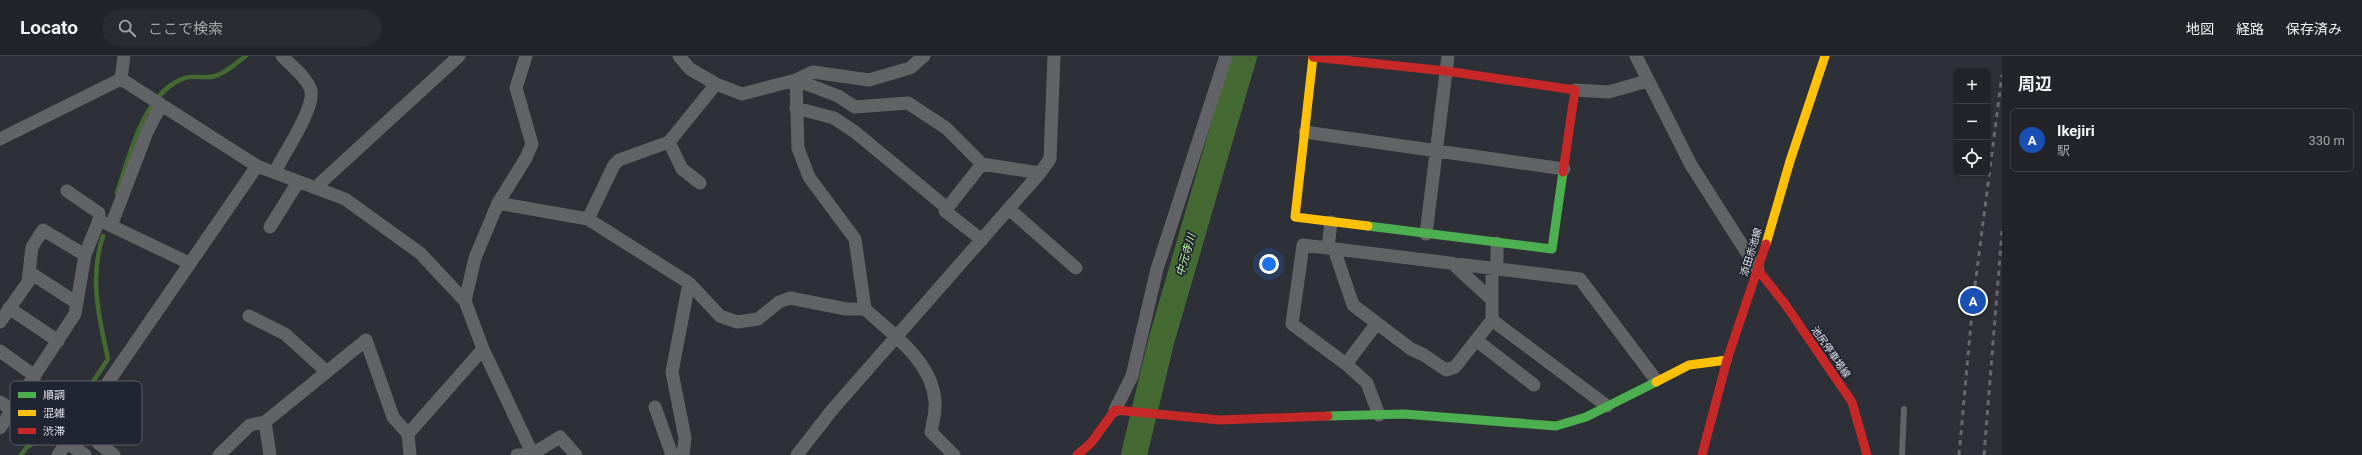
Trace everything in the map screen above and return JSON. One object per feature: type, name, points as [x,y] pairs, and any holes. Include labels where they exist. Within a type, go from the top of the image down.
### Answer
[{"type":"street","points":[[121,79],[124,56]]},
{"type":"street","points":[[275,172],[310,105],[312,92],[307,82],[282,56]]},
{"type":"street","points":[[316,187],[459,56]]},
{"type":"street","points":[[465,301],[475,258],[498,203],[526,158],[532,144],[516,88],[526,56]]},
{"type":"street","points":[[679,56],[690,69],[716,84],[742,94],[796,80],[813,72],[869,80],[910,68],[924,56]]},
{"type":"street","points":[[797,455],[832,410],[1009,209],[1040,173],[1050,158],[1054,56]]},
{"type":"street","points":[[1077,455],[1091,443],[1115,410],[1132,376],[1157,269],[1226,56]]},
{"type":"street","points":[[1426,234],[1448,56]]},
{"type":"street","points":[[1636,56],[1647,81],[1691,165],[1758,270]]},
{"type":"street","name":"添田赤池線","points":[[1702,455],[1727,360],[1758,270],[1790,162],[1825,56]]},
{"type":"street","points":[[1576,90],[1552,249],[1295,217],[1314,57],[1446,71],[1576,90],[1609,92],[1647,81]]},
{"type":"street","points":[[121,79],[257,166],[345,199],[420,253],[465,301],[483,349],[533,454]]},
{"type":"street","points":[[0,140],[121,79]]},
{"type":"street","points":[[796,80],[798,148],[809,178],[855,238],[865,309],[920,360],[932,384],[936,402],[931,432],[954,455]]},
{"type":"street","points":[[796,80],[838,96],[855,107],[908,103],[946,128],[982,164],[1040,173]]},
{"type":"street","points":[[588,219],[614,165],[619,160],[669,142],[716,84]]},
{"type":"street","points":[[111,226],[147,132],[161,105]]},
{"type":"street","points":[[796,108],[834,118],[854,132],[947,208]]},
{"type":"street","points":[[1305,132],[1564,169]]},
{"type":"street","points":[[669,142],[682,169],[700,184]]},
{"type":"street","points":[[982,164],[944,211],[982,240]]},
{"type":"street","points":[[109,381],[257,166]]},
{"type":"street","points":[[270,227],[298,182]]},
{"type":"street","points":[[32,381],[75,314],[85,255],[99,220],[99,213],[66,191]]},
{"type":"street","points":[[498,203],[588,219],[689,283],[720,316],[737,322],[758,319],[778,302],[790,298],[846,309],[865,309]]},
{"type":"street","points":[[1009,209],[1076,268]]},
{"type":"street","points":[[99,220],[189,263]]},
{"type":"street","points":[[1331,222],[1331,248],[1353,306],[1411,349],[1424,354],[1446,370],[1455,368],[1492,320],[1494,269],[1497,243]]},
{"type":"street","points":[[0,322],[28,282],[32,247],[43,230],[85,255]]},
{"type":"street","points":[[1379,415],[1367,383],[1346,364],[1292,324],[1303,245],[1580,279],[1656,380]]},
{"type":"street","points":[[1452,264],[1492,300]]},
{"type":"street","name":"池尻停車場線","points":[[1758,270],[1785,304],[1852,402],[1867,455]]},
{"type":"street","points":[[29,272],[77,303]]},
{"type":"street","points":[[683,455],[685,438],[672,372],[689,283]]},
{"type":"street","points":[[9,308],[58,341]]},
{"type":"street","points":[[249,316],[285,334],[327,372]]},
{"type":"street","points":[[1492,320],[1607,406]]},
{"type":"street","points":[[1346,364],[1377,323]]},
{"type":"street","points":[[219,455],[250,425],[265,422],[366,340],[393,417],[408,434],[410,455]]},
{"type":"street","points":[[1476,340],[1534,385]]},
{"type":"street","points":[[408,434],[483,349]]},
{"type":"street","points":[[0,351],[35,376]]},
{"type":"street","points":[[1115,410],[1220,420],[1404,414],[1556,426],[1586,417],[1656,380],[1689,365],[1727,360]]},
{"type":"street","points":[[0,402],[10,409]]},
{"type":"street","points":[[655,407],[672,455]]},
{"type":"street","points":[[0,428],[10,413]]},
{"type":"street","points":[[265,422],[270,455]]},
{"type":"street","points":[[517,455],[533,454],[560,437],[576,455]]},
{"type":"street","points":[[58,455],[66,445]]},
{"type":"street","points":[[70,445],[85,455]]},
{"type":"street","points":[[101,445],[114,455]]},
{"type":"lane","points":[[1902,455],[1904,409]]},
{"type":"waterway","points":[[117,193],[140,127],[159,96],[171,85],[185,78],[211,77],[219,75],[246,56]]},
{"type":"waterway","name":"中元寺川","points":[[1134,455],[1161,342],[1244,56]]},
{"type":"waterway","points":[[93,381],[108,359],[101,328],[96,282],[99,251],[103,236]]},
{"type":"waterway","points":[[21,455],[30,445]]},
{"type":"railway","points":[[1959,455],[1973,301],[2002,75]]},
{"type":"railway","points":[[1984,455],[2002,231]]},
{"type":"traffic: fast","points":[[1368,226],[1552,249],[1563,172]]},
{"type":"traffic: fast","points":[[1328,416],[1404,414],[1556,426],[1586,417],[1656,382]]},
{"type":"traffic: slow","points":[[1766,244],[1790,161],[1825,56]]},
{"type":"traffic: slow","points":[[1313,57],[1295,217],[1368,226]]},
{"type":"traffic: slow","points":[[1656,382],[1689,365],[1727,360]]},
{"type":"traffic: jam","points":[[1313,57],[1446,71],[1575,90],[1563,172]]},
{"type":"traffic: jam","points":[[1702,455],[1727,360],[1766,244]]},
{"type":"traffic: jam","points":[[1758,270],[1785,304],[1852,402],[1867,455]]},
{"type":"traffic: jam","points":[[1077,455],[1091,443],[1115,410],[1220,420],[1328,416]]},
{"type":"place","name":"Ikejiri","points":[[1973,301]]}]
